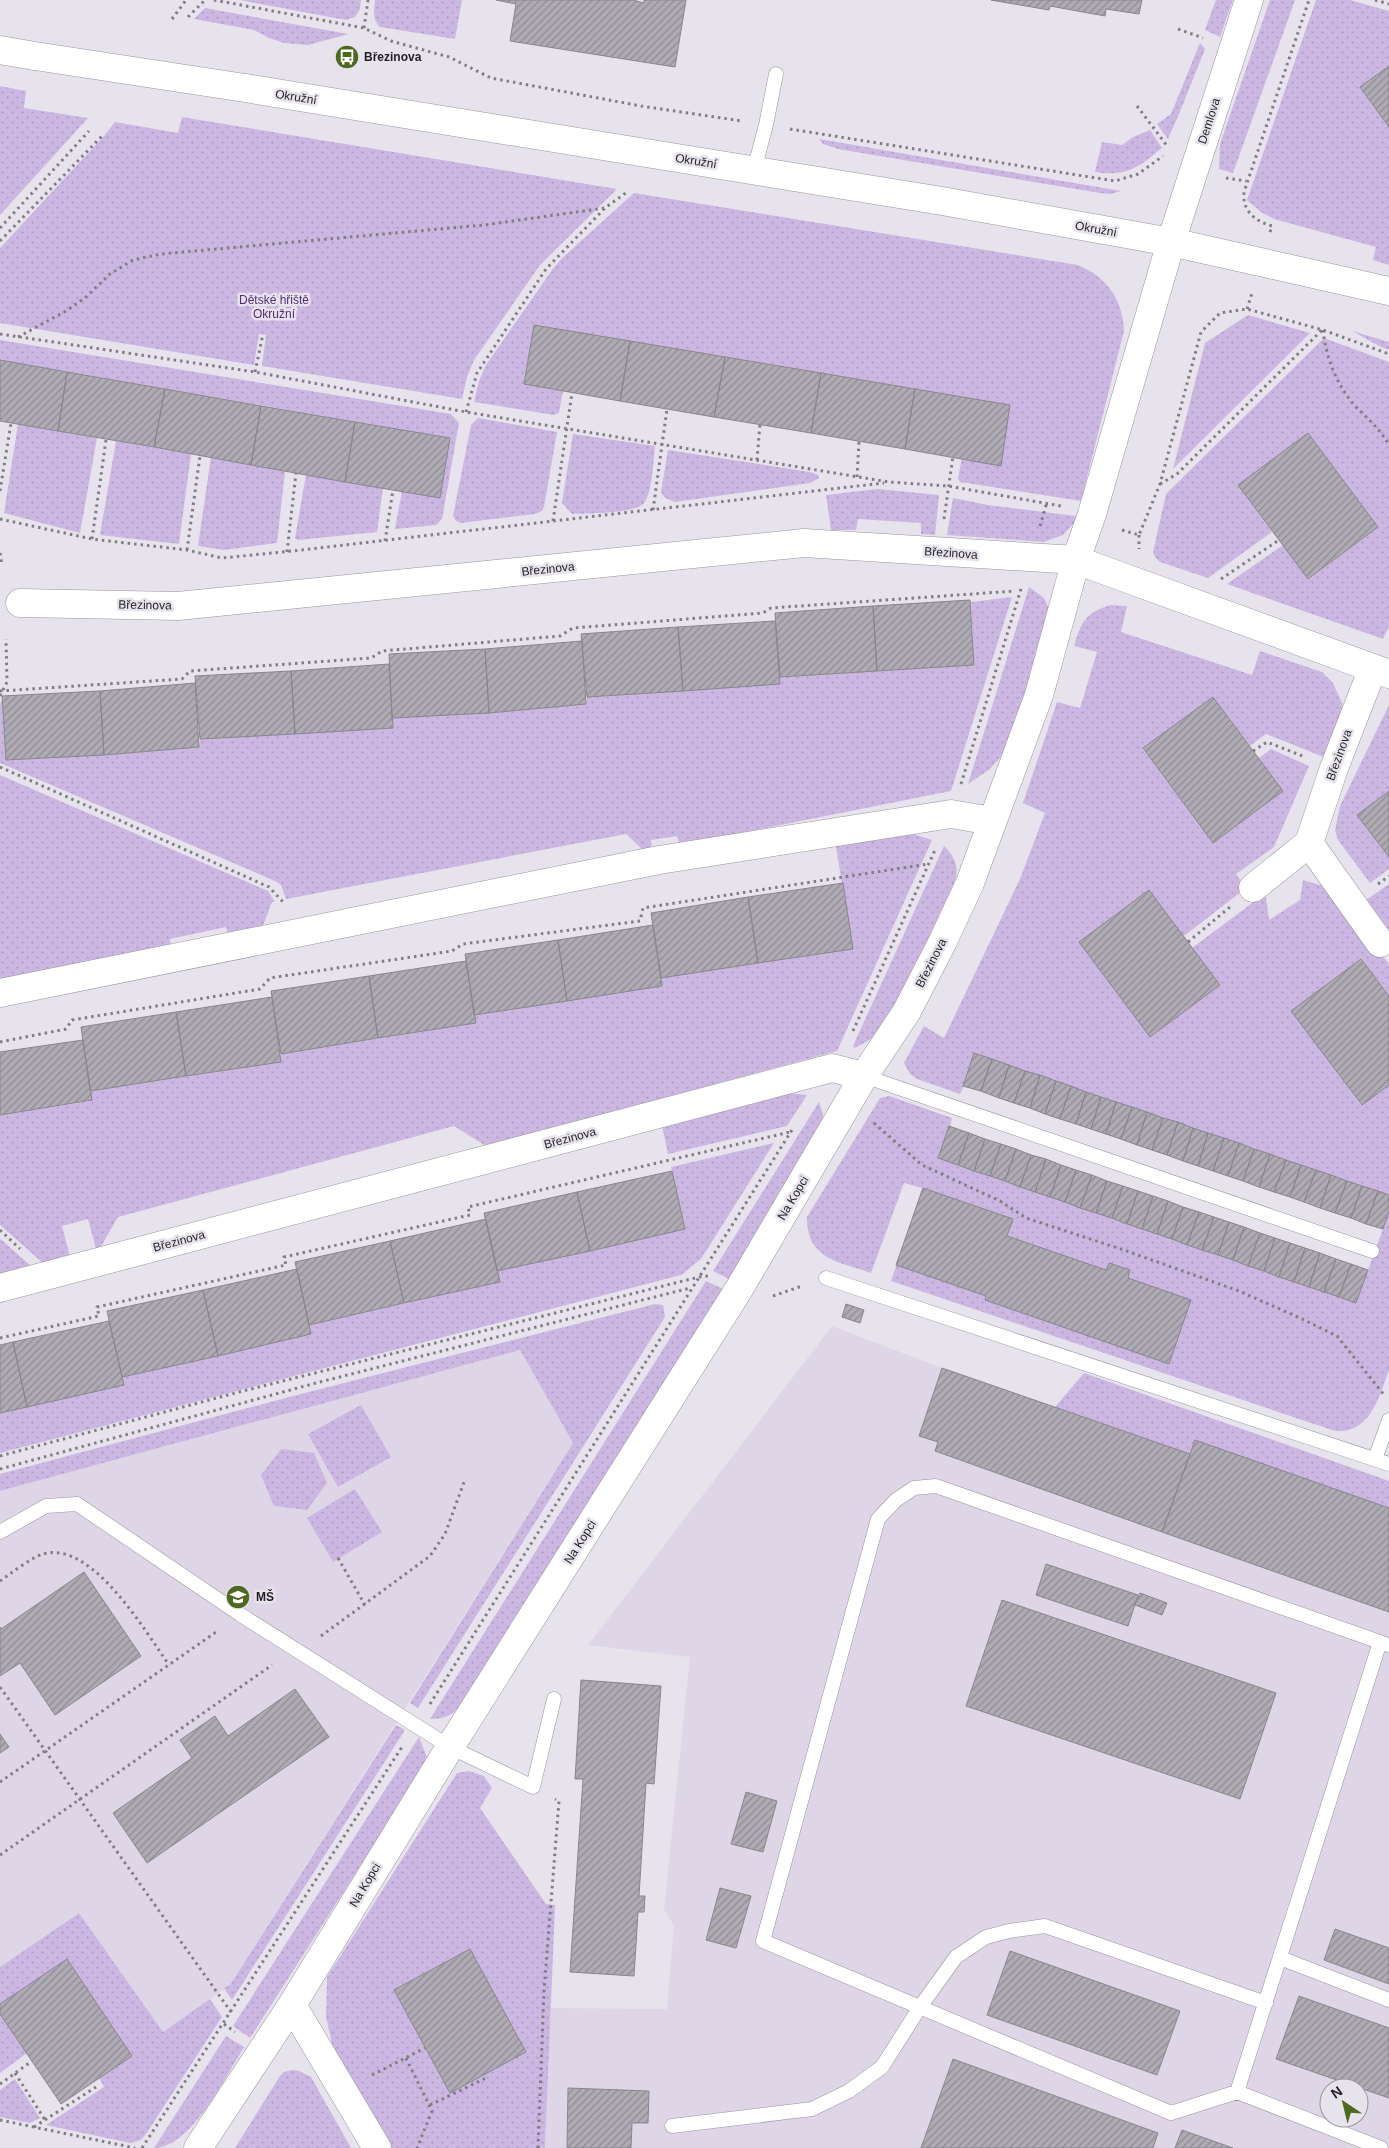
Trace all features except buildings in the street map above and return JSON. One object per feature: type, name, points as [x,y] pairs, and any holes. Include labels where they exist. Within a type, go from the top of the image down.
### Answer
[{"type":"street","name":"Demlova","points":[[1171,242],[1249,0]]},
{"type":"street","name":"Okružní","points":[[0,50],[942,201],[1171,242],[1389,291]]},
{"type":"street","name":"Březinova","points":[[0,1288],[832,1068],[864,1076],[907,1011],[970,883],[1039,695],[1076,560],[1092,514],[1171,242]]},
{"type":"street","name":"Březinova","points":[[20,603],[178,606],[804,543],[1076,560],[1381,671],[1334,768],[1309,843]]},
{"type":"street","points":[[0,993],[659,860],[951,814],[992,821]]},
{"type":"street","points":[[1253,888],[1309,843],[1380,943]]},
{"type":"street","name":"Na Kopci","points":[[198,2148],[292,2005],[450,1747],[739,1289],[850,1103],[864,1076]]},
{"type":"street","points":[[292,2005],[376,2148]]},
{"type":"lane","points":[[754,170],[766,125],[776,74]]},
{"type":"lane","points":[[864,1076],[1372,1251]]},
{"type":"lane","points":[[826,1278],[1389,1464]]},
{"type":"lane","points":[[1376,1459],[1389,1420]]},
{"type":"lane","points":[[1237,2092],[1385,1644],[936,1486],[914,1488],[896,1500],[878,1519],[763,1941],[1171,2113],[1237,2092],[1381,2148]]},
{"type":"lane","points":[[0,1532],[46,1506],[77,1504],[240,1615],[416,1726],[450,1747],[533,1787],[554,1700]]},
{"type":"lane","points":[[672,2126],[812,2109],[849,2091],[882,2067],[920,2007],[956,1957],[986,1937],[1009,1931],[1044,1926],[1266,2003]]},
{"type":"lane","points":[[1280,1958],[1389,2000]]},
{"type":"path","points":[[172,20],[186,0]]},
{"type":"path","points":[[188,17],[204,0]]},
{"type":"path","points":[[214,0],[364,28],[391,41],[448,57],[491,78],[640,106],[1115,181],[1138,174],[1158,161]]},
{"type":"path","points":[[364,28],[368,0]]},
{"type":"path","points":[[1272,226],[1255,219],[1248,212],[1243,200],[1244,192],[1309,0]]},
{"type":"path","points":[[1375,0],[1389,4]]},
{"type":"path","points":[[1137,106],[1170,149]]},
{"type":"path","points":[[0,228],[89,131]]},
{"type":"path","points":[[0,241],[103,135]]},
{"type":"path","points":[[466,412],[477,373],[546,269],[605,208],[626,192]]},
{"type":"path","points":[[18,337],[66,311],[86,297],[110,274],[133,260],[161,254],[484,224],[605,208]]},
{"type":"path","points":[[1092,514],[1112,526],[1139,535],[1160,484],[1201,332],[1220,313],[1247,309],[1323,330],[1389,354]]},
{"type":"path","points":[[1160,484],[1176,474],[1323,330]]},
{"type":"path","points":[[1323,330],[1326,352],[1334,373],[1355,406],[1370,420],[1389,445]]},
{"type":"path","points":[[0,334],[255,372],[466,412],[857,477],[889,482],[948,486],[1047,502]]},
{"type":"path","points":[[255,372],[263,334]]},
{"type":"path","points":[[553,521],[572,393]]},
{"type":"path","points":[[653,510],[667,409]]},
{"type":"path","points":[[0,491],[11,423]]},
{"type":"path","points":[[757,460],[760,424]]},
{"type":"path","points":[[92,539],[106,440]]},
{"type":"path","points":[[857,477],[859,441]]},
{"type":"path","points":[[187,550],[200,456]]},
{"type":"path","points":[[939,552],[953,456]]},
{"type":"path","points":[[287,552],[296,473]]},
{"type":"path","points":[[0,519],[92,539],[187,550],[222,558],[889,482]]},
{"type":"path","points":[[384,540],[393,490]]},
{"type":"path","points":[[1219,580],[1279,540]]},
{"type":"path","points":[[0,553],[2,565]]},
{"type":"path","points":[[0,1042],[66,1029],[72,1020],[260,989],[270,978],[452,951],[463,944],[640,921],[643,908],[928,864],[951,814],[1021,590],[771,608],[763,613],[573,628],[560,636],[382,651],[372,658],[190,671],[182,679],[1,691]]},
{"type":"path","points":[[0,696],[7,682],[6,639]]},
{"type":"path","points":[[1253,751],[1267,742],[1334,768]]},
{"type":"path","points":[[0,767],[269,886],[311,930]]},
{"type":"path","points":[[1188,942],[1253,888]]},
{"type":"path","points":[[850,1103],[922,1165],[1000,1202],[1026,1218],[1239,1291],[1337,1336],[1389,1401]]},
{"type":"path","points":[[0,1338],[99,1316],[97,1307],[286,1265],[284,1257],[470,1215],[468,1207],[790,1132]]},
{"type":"path","points":[[0,1456],[243,1391],[699,1277],[690,1288],[416,1726],[142,2148]]},
{"type":"path","points":[[739,1289],[763,1300],[826,1278]]},
{"type":"path","points":[[0,1469],[326,1380],[690,1288]]},
{"type":"path","points":[[0,1855],[365,1605],[430,1556],[444,1534],[464,1482]]},
{"type":"path","points":[[0,1581],[42,1554],[59,1554],[80,1560],[96,1571],[121,1599],[170,1664]]},
{"type":"path","points":[[338,1558],[365,1605]]},
{"type":"path","points":[[0,1782],[240,1615]]},
{"type":"path","points":[[0,1687],[231,2012]]},
{"type":"path","points":[[533,1787],[559,1801],[544,1991],[538,2148]]},
{"type":"path","points":[[343,2091],[425,2048]]},
{"type":"path","points":[[406,2058],[432,2111],[417,2148]]},
{"type":"path","points":[[0,2084],[32,2061]]},
{"type":"path","points":[[15,2074],[45,2120]]},
{"type":"path","points":[[430,2105],[486,2078]]},
{"type":"path","points":[[33,2127],[96,2087]]},
{"type":"path","points":[[0,2120],[135,2148]]},
{"type":"shaded area","points":[[832,1326],[942,1368],[1190,1454],[1389,1508],[1389,2148],[545,2148],[551,2008],[667,2009],[674,1926],[664,1909],[690,1657],[588,1645]]},
{"type":"shaded area","name":"MŠ","points":[[520,1350],[573,1443],[230,1985],[163,2033],[79,1913],[0,1967],[0,1491]]},
{"type":"green space","points":[[240,0],[361,0],[360,9],[355,17],[346,20]]},
{"type":"green space","points":[[375,0],[462,0],[455,39],[380,27],[375,18]]},
{"type":"green space","points":[[1216,0],[1233,0],[1220,37],[1205,30]]},
{"type":"green space","points":[[1270,0],[1295,0],[1233,173],[1219,169],[1220,144]]},
{"type":"green space","points":[[1316,0],[1350,0],[1389,11],[1389,66],[1360,87],[1389,127],[1389,265],[1373,260],[1376,247],[1274,219],[1261,212],[1247,200]]},
{"type":"green space","points":[[205,8],[349,34],[308,45],[284,43],[254,30],[194,19]]},
{"type":"green space","points":[[1200,43],[1205,49],[1168,139],[1157,124],[1171,114]]},
{"type":"green space","points":[[0,86],[26,91],[24,108],[88,118],[0,215]]},
{"type":"green space","name":"Dětské hřiště Okružní","points":[[182,117],[617,189],[540,265],[474,360],[467,377],[462,399],[262,366],[266,335],[259,334],[254,365],[0,323],[0,248],[115,122],[178,133]]},
{"type":"green space","points":[[1150,130],[1162,148],[1139,165],[1124,172],[1095,172],[1102,142],[1122,145],[1133,137]]},
{"type":"green space","points":[[819,139],[1121,191],[1110,194],[1100,193],[838,149],[823,144]]},
{"type":"green space","points":[[634,193],[1078,265],[1097,276],[1112,291],[1117,300],[1124,331],[1081,501],[960,482],[958,478],[962,458],[1001,466],[1010,405],[534,325],[524,384],[563,391],[559,413],[554,415],[474,402],[479,381],[486,365],[552,270],[561,259]]},
{"type":"green space","points":[[1248,315],[1310,333],[1173,469],[1205,343]]},
{"type":"green space","points":[[1352,331],[1389,342],[1389,350],[1379,346]]},
{"type":"green space","points":[[1324,338],[1389,362],[1389,626],[1383,639],[1227,584],[1283,545],[1309,579],[1378,527],[1308,433],[1238,485],[1272,532],[1208,578],[1160,562],[1153,552],[1166,494]]},
{"type":"green space","points":[[0,340],[451,414],[459,423],[442,519],[436,525],[395,529],[402,491],[449,438],[0,360]]},
{"type":"green space","points":[[478,418],[557,432],[542,511],[535,514],[461,523],[456,521],[453,516],[471,425]]},
{"type":"green space","points":[[18,424],[97,438],[80,533],[4,513]]},
{"type":"green space","points":[[573,434],[655,446],[651,484],[644,503],[639,507],[621,511],[572,514],[562,503]]},
{"type":"green space","points":[[116,441],[191,454],[179,544],[100,535]]},
{"type":"green space","points":[[668,450],[810,472],[818,475],[819,478],[810,483],[675,502],[665,498],[661,492]]},
{"type":"green space","points":[[211,457],[285,471],[277,543],[224,550],[198,546]]},
{"type":"green space","points":[[306,475],[383,488],[377,532],[298,540],[295,538]]},
{"type":"green space","points":[[878,489],[939,495],[935,535],[921,534],[921,523],[858,519],[856,530],[831,530],[826,495]]},
{"type":"green space","points":[[953,498],[988,505],[1076,516],[1075,522],[1063,535],[1044,542],[947,535]]},
{"type":"green space","points":[[1029,587],[1044,598],[1049,609],[1014,738],[990,769],[968,784]]},
{"type":"green space","points":[[1012,597],[951,791],[680,845],[677,836],[651,840],[652,851],[647,854],[626,834],[286,899],[281,885],[275,881],[0,763],[0,704],[2,700],[6,760],[104,755],[199,747],[200,739],[393,728],[392,718],[586,704],[587,697],[779,684],[780,677],[974,665],[971,602]]},
{"type":"green space","points":[[1111,605],[1127,606],[1121,632],[1252,675],[1260,651],[1322,672],[1333,683],[1342,703],[1343,712],[1326,758],[1266,734],[1250,746],[1213,697],[1143,749],[1213,843],[1283,791],[1259,758],[1271,749],[1309,766],[1274,847],[1236,874],[1246,888],[1184,936],[1192,948],[1263,895],[1266,897],[1269,920],[1300,900],[1303,880],[1323,886],[1345,907],[1389,964],[1389,996],[1361,959],[1292,1011],[1361,1105],[1389,1085],[1389,1370],[1378,1400],[1366,1419],[1358,1426],[1349,1430],[1337,1431],[1329,1429],[891,1281],[922,1188],[904,1183],[871,1273],[836,1262],[827,1257],[812,1242],[808,1231],[807,1217],[880,1098],[889,1096],[952,1118],[950,1127],[1368,1270],[1383,1229],[964,1086],[960,1094],[917,1079],[910,1074],[904,1063],[924,1026],[944,1038],[1020,879],[1045,813],[1023,803],[1057,702],[1080,708],[1097,652],[1074,646],[1082,624],[1086,619],[1096,611]]},
{"type":"green space","points":[[1389,705],[1389,791],[1357,815],[1389,857],[1389,869],[1370,883],[1338,840],[1335,830],[1340,806]]},
{"type":"green space","points":[[0,775],[268,891],[275,902],[272,902],[261,931],[229,937],[226,927],[170,939],[171,949],[0,983]]},
{"type":"green space","points":[[910,833],[932,840],[837,1051],[486,1146],[454,1126],[118,1217],[100,1248],[96,1249],[88,1219],[62,1226],[70,1257],[44,1264],[0,1225],[0,1115],[91,1101],[90,1091],[281,1062],[281,1054],[476,1023],[474,1015],[662,986],[661,978],[852,949],[836,846]]},
{"type":"green space","points":[[944,846],[954,858],[957,873],[954,884],[890,1020],[873,1038],[855,1048],[853,1046]]},
{"type":"green space","points":[[1389,884],[1389,930],[1366,900]]},
{"type":"green space","points":[[788,1093],[807,1095],[787,1126],[668,1154],[661,1121]]},
{"type":"green space","points":[[819,1102],[824,1118],[729,1279],[713,1271]]},
{"type":"green space","points":[[774,1143],[701,1259],[681,1275],[0,1453],[0,1413],[123,1385],[122,1377],[311,1334],[309,1325],[499,1282],[497,1271],[685,1228],[671,1167]]},
{"type":"green space","points":[[0,1239],[3,1241],[32,1267],[0,1275]]},
{"type":"green space","points":[[706,1281],[723,1289],[460,1706],[447,1716],[430,1719]]},
{"type":"green space","points":[[655,1304],[663,1305],[665,1317],[418,1708],[410,1703],[573,1443],[520,1350],[0,1491],[0,1474],[293,1396]]},
{"type":"green space","points":[[1084,1373],[1389,1481],[1389,1508],[1190,1454],[1055,1407]]},
{"type":"green space","points":[[361,1405],[391,1457],[338,1487],[308,1434]]},
{"type":"green space","points":[[281,1449],[314,1453],[327,1483],[307,1510],[274,1506],[261,1475]]},
{"type":"green space","points":[[355,1489],[382,1532],[333,1562],[307,1518]]},
{"type":"green space","points":[[396,1725],[405,1730],[232,2000],[224,1988],[230,1985]]},
{"type":"green space","points":[[419,1737],[428,1760],[250,2038],[233,2026]]},
{"type":"green space","points":[[469,1771],[484,1776],[492,1788],[480,1808],[546,1904],[555,1905],[545,2148],[387,2148],[333,2048],[326,2017],[327,1977],[457,1773]]},
{"type":"green space","points":[[79,1913],[163,2032],[210,1999],[222,2017],[146,2134],[141,2140],[130,2143],[46,2125],[104,2087],[99,2078],[67,1959],[0,2004],[0,1967]]},
{"type":"green space","points":[[0,2014],[27,2053],[0,2073]]},
{"type":"green space","points":[[226,2036],[244,2047],[217,2092],[194,2124],[181,2136],[168,2145],[154,2148]]},
{"type":"green space","points":[[292,2070],[311,2077],[351,2148],[235,2148],[280,2076],[284,2072]]},
{"type":"green space","points":[[15,2079],[40,2118],[30,2123],[0,2117],[0,2090]]},
{"type":"place","name":"Březinova","points":[[347,57]]},
{"type":"place","name":"MŠ","points":[[238,1597]]}]
